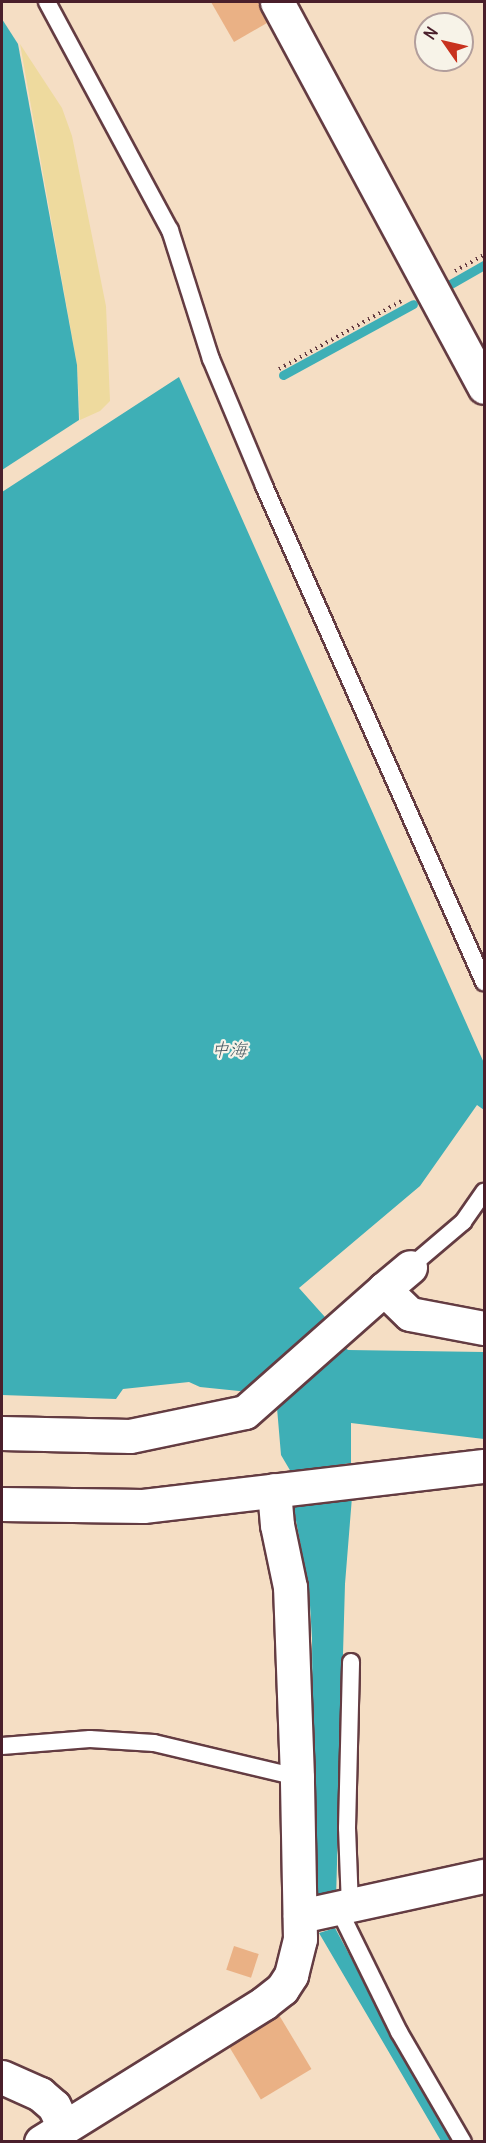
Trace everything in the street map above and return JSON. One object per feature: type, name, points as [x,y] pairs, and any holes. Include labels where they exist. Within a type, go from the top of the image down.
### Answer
[{"type":"street","points":[[277,2],[484,387]]},
{"type":"street","points":[[2,1433],[130,1436],[245,1412],[410,1267]]},
{"type":"street","points":[[384,1289],[410,1314],[484,1328]]},
{"type":"street","points":[[2,1504],[143,1506],[484,1466]]},
{"type":"street","points":[[281,1489],[277,1525],[290,1587],[297,1777],[327,1911]]},
{"type":"street","points":[[53,2134],[282,1989],[297,1958],[327,1911],[484,1876]]},
{"type":"street","points":[[2,2077],[40,2094],[54,2106],[53,2134]]},
{"type":"lane","points":[[47,2],[170,230],[211,359],[264,486],[484,982]]},
{"type":"lane","points":[[410,1267],[463,1222],[484,1192]]},
{"type":"lane","points":[[351,1662],[347,1828],[327,1911],[463,2142]]},
{"type":"lane","points":[[2,1746],[90,1739],[154,1743],[297,1777]]},
{"type":"path","points":[[279,369],[484,255]]},
{"type":"sand","points":[[20,44],[62,108],[72,136],[106,306],[110,401],[100,411],[80,420],[77,365]]},
{"type":"water","points":[[2,19],[18,44],[77,365],[79,420],[2,470]]},
{"type":"water","name":"中海","points":[[179,377],[484,1063],[484,1110],[477,1105],[420,1186],[299,1288],[333,1326],[258,1393],[200,1387],[189,1382],[123,1389],[116,1399],[2,1395],[2,492]]},
{"type":"water","points":[[336,1338],[348,1350],[484,1352],[484,1439],[351,1423],[351,1463],[291,1472],[281,1455],[277,1408],[267,1397]]},
{"type":"water","points":[[352,1497],[345,1584],[336,1899],[314,1904],[312,1638],[309,1589],[293,1505]]},
{"type":"water","points":[[335,1928],[408,2064],[455,2141],[441,2141],[319,1933]]},
{"type":"building","points":[[211,2],[258,2],[267,23],[234,42]]},
{"type":"building","points":[[234,1946],[259,1954],[251,1978],[226,1970]]},
{"type":"building","points":[[279,2015],[311,2069],[261,2099],[228,2045]]},
{"type":"waterway","points":[[447,286],[484,265]]},
{"type":"waterway","points":[[283,375],[413,304]]}]
